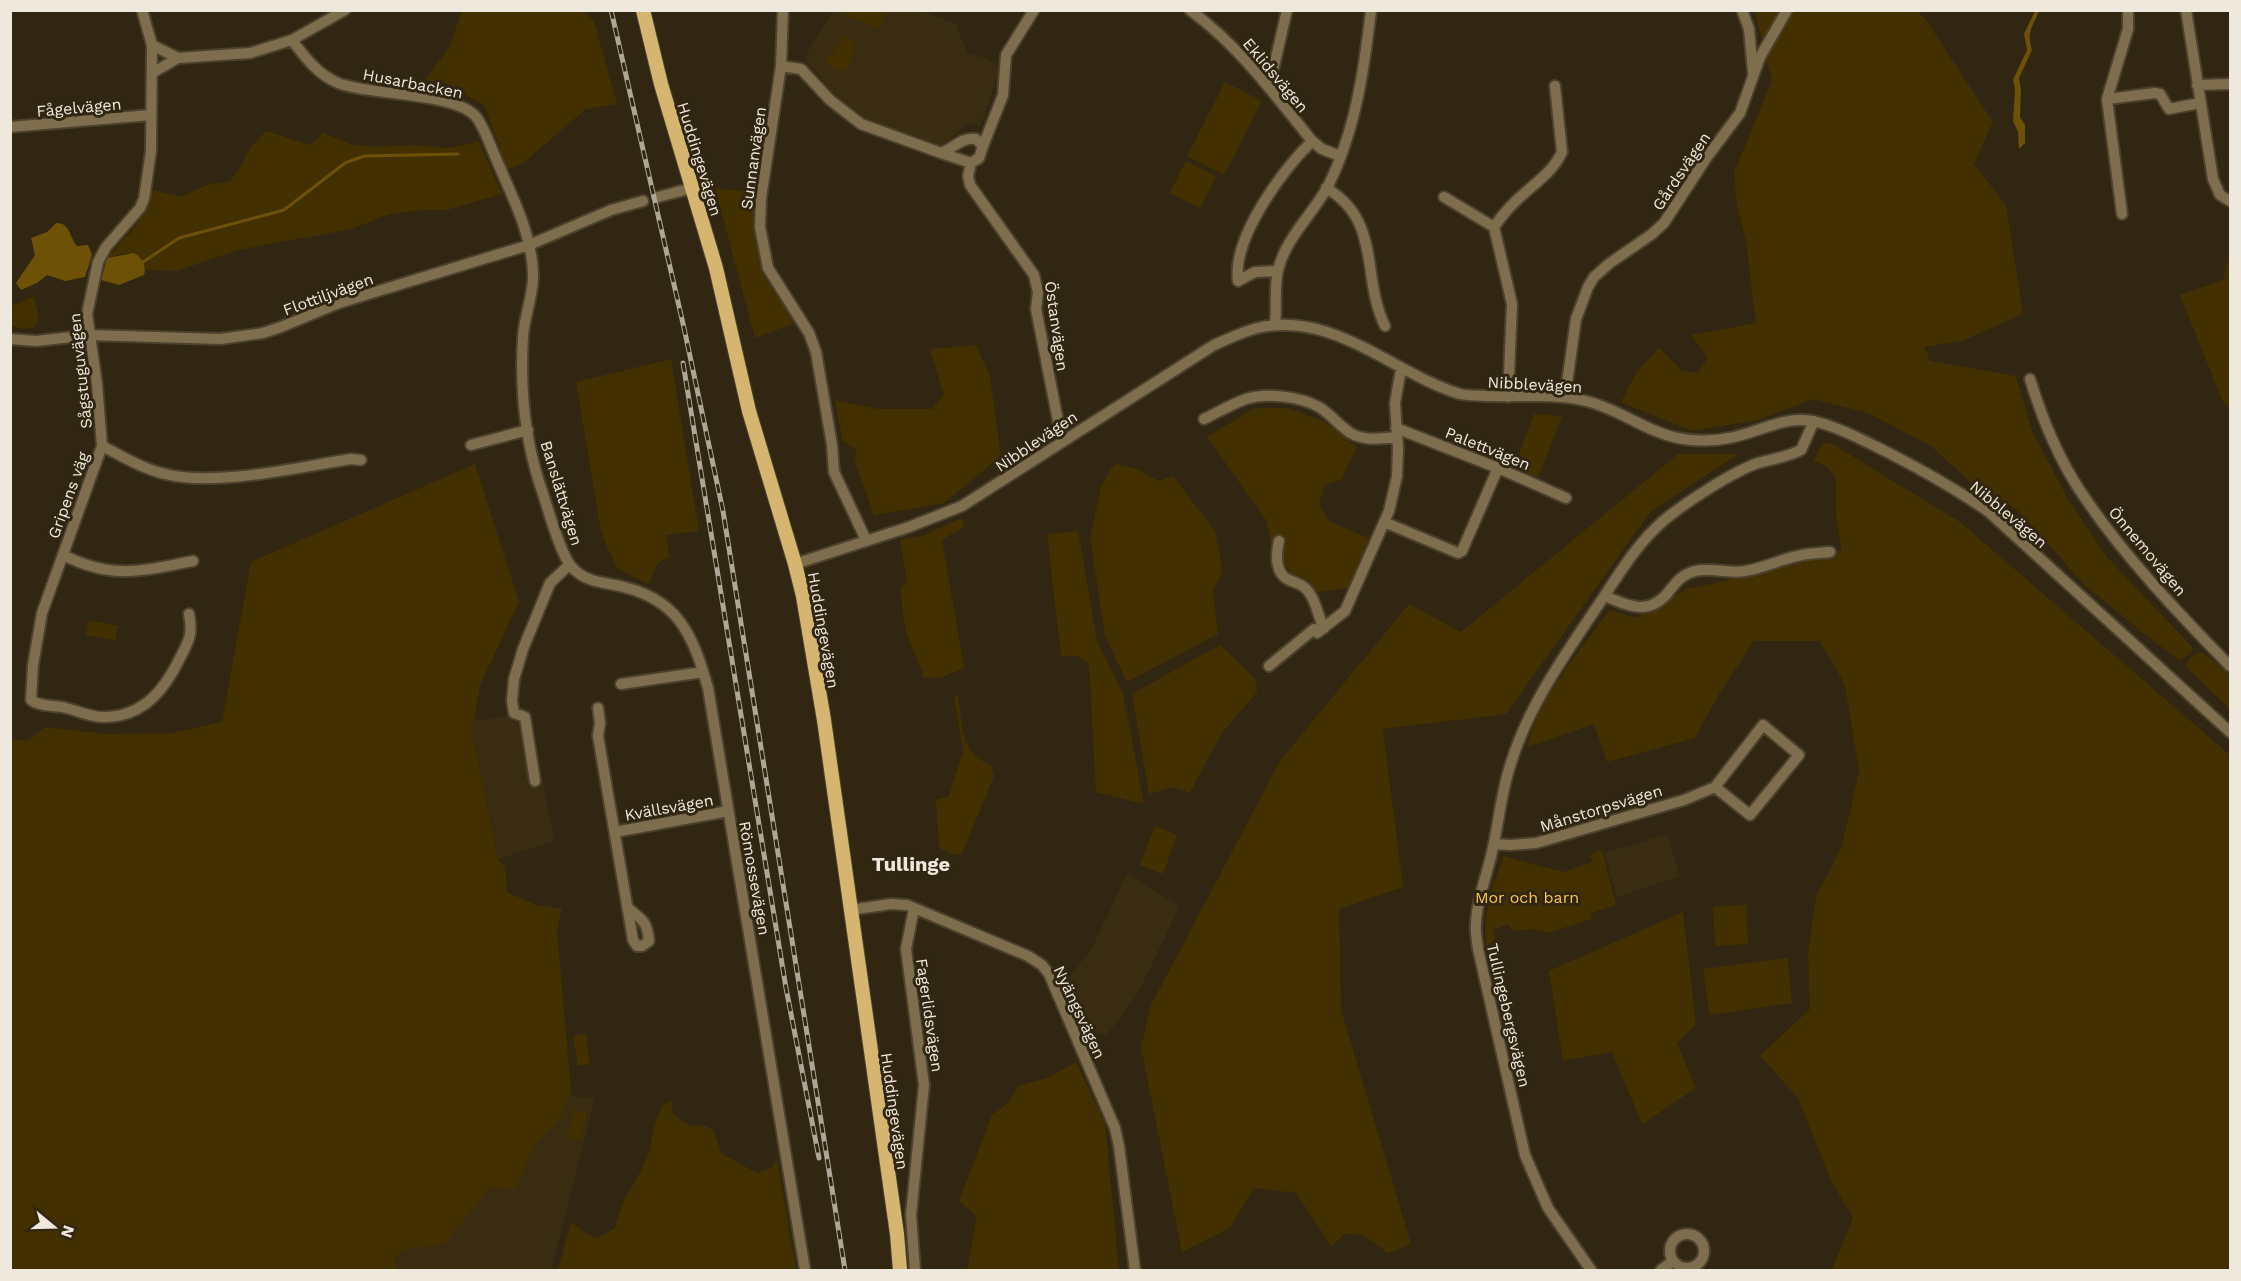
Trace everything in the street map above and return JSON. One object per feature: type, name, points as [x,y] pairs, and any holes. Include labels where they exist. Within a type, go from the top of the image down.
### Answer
[{"type":"main road","name":"Huddingevägen","points":[[643,10],[661,84],[716,268],[749,411],[795,564],[807,617],[897,1234],[900,1270]]},
{"type":"street","name":"Sågstuguvägen","points":[[142,10],[152,45],[151,151],[144,199],[140,208],[106,247],[98,262],[87,314],[102,446],[150,469],[184,477],[233,476],[351,459],[361,460]]},
{"type":"street","points":[[152,72],[178,58],[250,53],[292,40],[345,10]]},
{"type":"street","name":"Sunnanvägen","points":[[783,10],[781,66],[761,198],[760,227],[768,268],[809,333],[816,352],[832,445],[834,472],[866,540]]},
{"type":"street","points":[[781,66],[801,69],[830,100],[861,124],[971,163],[979,158],[1003,95],[1006,55],[1034,10]]},
{"type":"street","name":"Eklidsvägen","points":[[1190,10],[1215,28],[1248,63],[1312,141],[1340,156]]},
{"type":"street","points":[[1269,88],[1287,10]]},
{"type":"street","points":[[1275,325],[1278,271],[1284,254],[1326,188],[1356,109],[1371,10]]},
{"type":"street","points":[[1742,10],[1749,29],[1753,74]]},
{"type":"street","name":"Gårdsvägen","points":[[1565,397],[1576,320],[1588,286],[1594,277],[1610,263],[1652,234],[1664,222],[1707,157],[1740,113],[1760,57],[1787,10]]},
{"type":"street","points":[[2122,214],[2107,99],[2128,29],[2128,10]]},
{"type":"street","points":[[2186,10],[2213,179],[2220,195],[2230,201]]},
{"type":"street","name":"Husarbacken","points":[[292,40],[319,72],[338,83],[371,91],[451,104],[472,112],[483,128],[518,212],[529,245]]},
{"type":"street","points":[[152,45],[178,58]]},
{"type":"street","points":[[2197,85],[2230,84]]},
{"type":"street","points":[[1494,226],[1518,198],[1545,176],[1562,152],[1555,86]]},
{"type":"street","points":[[2107,99],[2154,93],[2160,94],[2169,109],[2200,103]]},
{"type":"street","name":"Fågelvägen","points":[[10,127],[150,115]]},
{"type":"street","points":[[941,153],[969,138],[976,139],[984,146]]},
{"type":"street","points":[[1278,271],[1255,272],[1238,281],[1237,261],[1257,213],[1292,164],[1312,141]]},
{"type":"street","name":"Östanvägen","points":[[971,163],[968,176],[970,185],[1034,274],[1038,292],[1036,309],[1062,441]]},
{"type":"street","points":[[658,197],[692,188]]},
{"type":"street","points":[[1326,188],[1350,206],[1360,224],[1370,257],[1378,310],[1385,326]]},
{"type":"street","points":[[1444,196],[1494,226],[1512,304],[1508,397]]},
{"type":"street","name":"Flottiljvägen","points":[[10,339],[36,341],[90,335],[195,340],[262,333],[339,303],[529,245],[611,210],[643,201]]},
{"type":"street","name":"Banslättvägen","points":[[529,245],[533,279],[523,340],[528,430],[538,478],[570,565]]},
{"type":"street","name":"Nibblevägen","points":[[795,564],[962,506],[1214,345],[1256,328],[1275,325],[1317,329],[1341,336],[1401,369],[1462,395],[1565,397],[1603,406],[1665,434],[1684,439],[1728,439],[1790,421],[1814,422],[1838,428],[1950,485],[1989,513],[2230,732]]},
{"type":"street","points":[[1269,666],[1314,629],[1317,633],[1345,611],[1391,505],[1397,476],[1395,403],[1401,369]]},
{"type":"street","name":"Önnemovägen","points":[[2030,379],[2059,454],[2080,491],[2116,542],[2230,666]]},
{"type":"street","points":[[1204,419],[1246,399],[1274,397],[1293,399],[1317,406],[1346,431],[1357,437],[1397,433]]},
{"type":"street","name":"Tullingebergsvägen","points":[[1591,1270],[1548,1208],[1525,1155],[1478,950],[1475,924],[1510,763],[1542,693],[1633,555],[1661,523],[1687,503],[1741,472],[1801,450],[1814,422]]},
{"type":"street","name":"Banslättvägen","points":[[471,445],[528,430]]},
{"type":"street","name":"Palettvägen","points":[[1397,433],[1498,468],[1566,498]]},
{"type":"street","name":"Gripens väg","points":[[102,446],[46,599],[36,643],[31,700],[36,704],[68,708],[101,717],[122,715],[137,710],[156,697],[175,669],[192,631],[189,614]]},
{"type":"street","points":[[1384,522],[1458,553],[1462,551],[1498,468]]},
{"type":"street","points":[[1279,542],[1276,549],[1279,572],[1284,578],[1305,586],[1324,628]]},
{"type":"street","points":[[1605,596],[1633,606],[1653,606],[1663,599],[1679,578],[1693,571],[1710,568],[1744,571],[1769,566],[1801,555],[1830,552]]},
{"type":"street","name":"Gripens väg","points":[[63,555],[98,568],[117,572],[147,570],[193,561]]},
{"type":"street","points":[[535,782],[525,717],[514,713],[512,701],[514,679],[523,649],[549,584],[570,565]]},
{"type":"street","name":"Römossevägen","points":[[570,565],[582,576],[594,582],[628,588],[659,600],[669,608],[693,642],[703,672],[728,812],[805,1270]]},
{"type":"street","points":[[621,684],[703,672]]},
{"type":"street","name":"Kvällsvägen","points":[[598,708],[600,723],[598,736],[628,909]]},
{"type":"street","name":"Månstorpsvägen","points":[[1494,844],[1536,843],[1684,800],[1715,787],[1763,725],[1799,755],[1750,815],[1715,787]]},
{"type":"street","name":"Kvällsvägen","points":[[615,832],[728,812]]},
{"type":"street","name":"Nyängsvägen","points":[[850,910],[902,904],[1028,956],[1042,965],[1049,974],[1115,1128],[1135,1270]]},
{"type":"street","name":"Fagerlidsvägen","points":[[914,908],[906,949],[924,1085],[911,1215],[915,1270]]},
{"type":"street","points":[[1661,1270],[1673,1261]]},
{"type":"shaded area","points":[[919,10],[956,24],[967,52],[990,60],[1001,69],[980,126],[972,123],[965,124],[942,148],[857,115],[841,102],[804,58],[833,11]]},
{"type":"shaded area","points":[[2035,11],[2039,11],[2030,34],[2032,50],[2019,78],[2020,117],[2025,125],[2025,143],[2019,149],[2018,132],[2013,121],[2015,89],[2013,80],[2027,50],[2024,34]]},
{"type":"shaded area","points":[[56,223],[67,228],[77,246],[88,245],[92,255],[85,277],[65,281],[47,275],[37,283],[21,290],[16,283],[35,255],[31,238],[47,232]]},
{"type":"shaded area","points":[[134,253],[143,262],[144,275],[119,285],[101,280],[107,258]]},
{"type":"shaded area","points":[[530,712],[554,841],[498,859],[472,732],[474,721]]},
{"type":"shaded area","points":[[1667,834],[1680,876],[1617,897],[1604,853]]},
{"type":"shaded area","points":[[1127,874],[1180,906],[1137,995],[1107,1035],[1092,1034],[1066,982],[1091,949]]},
{"type":"shaded area","points":[[369,1069],[595,1099],[551,1270],[382,1270]]},
{"type":"green space","points":[[845,10],[887,11],[879,29],[843,14]]},
{"type":"green space","points":[[462,11],[584,11],[594,21],[617,104],[586,109],[522,164],[507,169],[485,106],[445,83],[425,80],[449,48]]},
{"type":"green space","points":[[1755,11],[1918,11],[1993,122],[1974,164],[2006,205],[2023,314],[1962,341],[1925,347],[1930,361],[2016,376],[2032,431],[2068,499],[2107,557],[2194,649],[2181,661],[2085,585],[2016,509],[1969,481],[1931,446],[1868,413],[1813,399],[1758,420],[1692,431],[1621,402],[1636,373],[1659,348],[1682,371],[1698,373],[1708,357],[1691,335],[1756,323],[1746,240],[1737,206],[1734,172],[1772,81]]},
{"type":"green space","points":[[846,35],[856,45],[848,67],[840,72],[825,63]]},
{"type":"green space","points":[[1225,82],[1262,101],[1224,175],[1187,156]]},
{"type":"green space","points":[[266,131],[309,145],[324,133],[353,145],[376,147],[413,145],[449,148],[479,141],[502,194],[447,210],[389,214],[352,229],[238,250],[177,271],[146,270],[139,257],[131,254],[107,258],[136,226],[153,190],[180,197],[210,184],[229,182],[241,167],[250,148]]},
{"type":"green space","points":[[1186,161],[1216,176],[1200,208],[1170,193]]},
{"type":"green space","points":[[715,188],[757,193],[755,239],[766,272],[797,322],[755,338]]},
{"type":"green space","points":[[2230,261],[2230,410],[2223,402],[2180,295],[2223,280],[2227,263]]},
{"type":"green space","points":[[33,297],[38,313],[36,324],[33,328],[22,329],[12,326],[11,306]]},
{"type":"green space","points":[[976,345],[990,377],[1001,456],[944,503],[874,515],[855,462],[856,450],[842,440],[835,400],[878,409],[932,409],[944,395],[930,349]]},
{"type":"green space","points":[[671,359],[699,531],[666,535],[669,557],[658,563],[648,584],[617,568],[607,547],[600,526],[576,382]]},
{"type":"green space","points":[[1254,408],[1288,408],[1325,422],[1357,447],[1341,480],[1324,485],[1319,504],[1330,522],[1369,538],[1348,588],[1318,592],[1307,579],[1293,575],[1271,542],[1266,520],[1207,437]]},
{"type":"green space","points":[[1534,414],[1562,416],[1538,477],[1514,468]]},
{"type":"green space","points":[[1831,443],[1960,522],[2230,755],[2230,1270],[1832,1270],[1853,1218],[1831,1181],[1798,1098],[1760,1056],[1810,1009],[1808,953],[1816,897],[1842,846],[1859,771],[1845,685],[1820,641],[1754,641],[1719,694],[1695,738],[1607,762],[1594,724],[1527,747],[1532,729],[1550,693],[1610,610],[1636,618],[1687,589],[1752,575],[1842,550],[1836,512],[1836,481],[1830,471],[1814,461],[1822,444]]},
{"type":"green space","points":[[1678,454],[1739,454],[1651,511],[1506,714],[1383,729],[1403,887],[1339,909],[1341,1010],[1411,1244],[1388,1253],[1363,1235],[1344,1234],[1332,1247],[1296,1193],[1254,1188],[1230,1228],[1182,1252],[1141,1047],[1151,1005],[1280,761],[1409,604],[1461,632]]},
{"type":"green space","points":[[475,464],[519,602],[480,685],[472,732],[498,859],[505,867],[507,892],[536,905],[562,909],[557,930],[571,1091],[559,1120],[534,1146],[515,1189],[491,1187],[445,1244],[412,1248],[394,1256],[396,1270],[11,1270],[11,739],[28,740],[45,727],[106,734],[172,733],[222,722],[251,562]]},
{"type":"green space","points":[[1116,464],[1137,469],[1158,481],[1173,476],[1215,531],[1223,572],[1213,591],[1218,634],[1127,682],[1105,636],[1090,538],[1101,487]]},
{"type":"green space","points":[[961,518],[965,526],[942,540],[964,668],[940,678],[923,677],[922,669],[906,632],[900,590],[907,581],[900,540],[922,536]]},
{"type":"green space","points":[[1078,531],[1097,641],[1123,693],[1144,804],[1096,792],[1089,663],[1078,656],[1061,656],[1047,534]]},
{"type":"green space","points":[[89,620],[118,626],[115,640],[86,635]]},
{"type":"green space","points":[[1220,645],[1256,679],[1257,692],[1221,734],[1190,793],[1174,787],[1149,794],[1132,694]]},
{"type":"green space","points":[[2202,651],[2230,676],[2230,709],[2185,666],[2191,657]]},
{"type":"green space","points":[[954,695],[958,695],[962,727],[968,745],[973,753],[991,766],[994,776],[962,854],[956,855],[939,848],[936,800],[949,796],[963,751]]},
{"type":"green space","points":[[1155,826],[1177,835],[1163,874],[1140,865]]},
{"type":"green space","name":"Mor och barn","points":[[1602,850],[1616,905],[1591,913],[1592,919],[1547,933],[1532,929],[1513,931],[1508,924],[1493,930],[1495,940],[1487,946],[1487,912],[1492,889],[1504,856],[1563,872],[1592,862],[1590,855]]},
{"type":"green space","points":[[1746,905],[1748,944],[1715,946],[1713,907]]},
{"type":"green space","points":[[1683,912],[1696,1025],[1677,1043],[1696,1088],[1642,1124],[1612,1052],[1563,1061],[1549,971]]},
{"type":"green space","points":[[1788,958],[1792,1003],[1709,1015],[1703,969]]},
{"type":"green space","points":[[586,1034],[590,1064],[578,1066],[573,1036]]},
{"type":"green space","points":[[1076,1062],[1105,1123],[1119,1270],[967,1270],[977,1216],[959,1201],[992,1115],[1008,1103],[1018,1086],[1050,1077]]},
{"type":"green space","points":[[671,1100],[673,1115],[691,1126],[703,1125],[713,1130],[722,1154],[757,1173],[772,1168],[777,1158],[796,1270],[558,1270],[571,1222],[587,1234],[598,1238],[615,1228],[622,1205],[648,1155],[657,1117]]},
{"type":"green space","points":[[574,1110],[587,1113],[580,1140],[567,1136]]},
{"type":"waterway","points":[[143,262],[179,238],[284,210],[345,163],[364,156],[458,154]]},
{"type":"railway","points":[[611,10],[684,328],[723,511],[845,1270]]},
{"type":"railway","points":[[683,363],[786,988],[819,1158]]},
{"type":"district","name":"Tullinge","points":[[911,864]]}]
